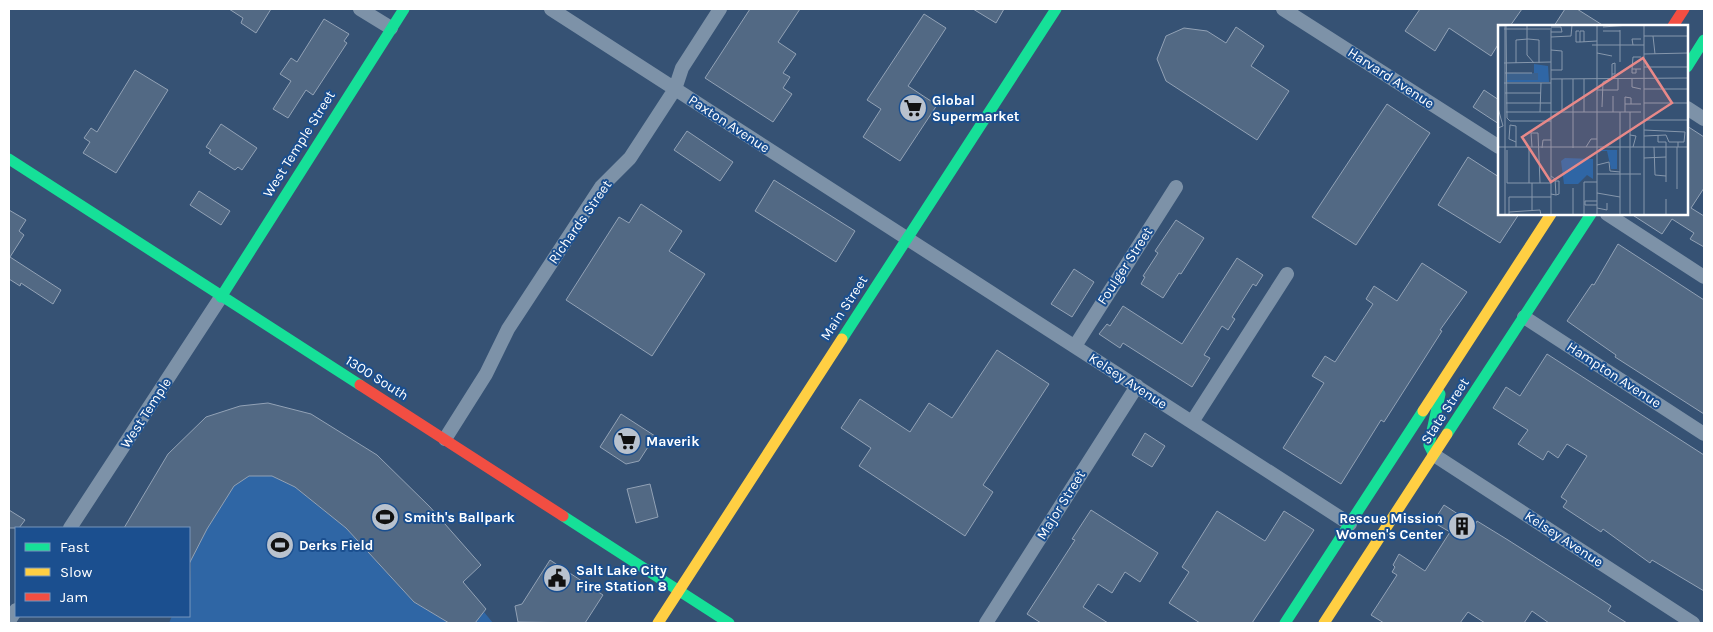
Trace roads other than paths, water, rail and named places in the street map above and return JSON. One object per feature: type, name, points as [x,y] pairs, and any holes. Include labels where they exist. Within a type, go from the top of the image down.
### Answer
[{"type":"main road","name":"West Temple Street","points":[[221,297],[404,9]]},
{"type":"main road","name":"Main Street","points":[[658,623],[1056,9]]},
{"type":"main road","points":[[1674,25],[1684,9]]},
{"type":"main road","points":[[1688,65],[1704,40]]},
{"type":"main road","name":"1300 South","points":[[9,159],[729,623]]},
{"type":"main road","name":"State Street","points":[[1285,623],[1550,215]]},
{"type":"main road","name":"State Street","points":[[1326,622],[1590,215]]},
{"type":"main road","points":[[1434,456],[1429,445],[1443,379]]},
{"type":"main road","points":[[1350,524],[1350,543]]},
{"type":"main road","points":[[1351,562],[1352,581]]},
{"type":"street","points":[[360,9],[391,28]]},
{"type":"street","name":"Paxton Avenue","points":[[551,9],[907,238]]},
{"type":"street","name":"Richards Street","points":[[445,439],[486,374],[508,329],[601,187],[630,158],[675,89],[682,68],[720,9]]},
{"type":"street","name":"Harvard Avenue","points":[[1283,9],[1498,146]]},
{"type":"street","points":[[1688,109],[1704,119]]},
{"type":"street","name":"Foulger Street","points":[[1074,346],[1176,187]]},
{"type":"street","points":[[1609,215],[1704,277]]},
{"type":"street","name":"Kelsey Avenue","points":[[907,238],[1350,524]]},
{"type":"street","points":[[1192,422],[1287,274]]},
{"type":"street","name":"West Temple","points":[[71,527],[221,297]]},
{"type":"street","name":"Hampton Avenue","points":[[1524,317],[1704,434]]},
{"type":"street","name":"Major Street","points":[[986,623],[1137,386]]},
{"type":"street","name":"Kelsey Avenue","points":[[1434,456],[1693,623]]},
{"type":"place","name":"Global Supermarket","points":[[913,108]]},
{"type":"place","name":"Maverik","points":[[627,441]]},
{"type":"place","name":"Smith's Ballpark","points":[[385,517]]},
{"type":"place","name":"Rescue Mission Women's Center","points":[[1462,526]]},
{"type":"place","name":"Derks Field","points":[[280,545]]},
{"type":"place","name":"Salt Lake City Fire Station 8","points":[[557,578]]}]
